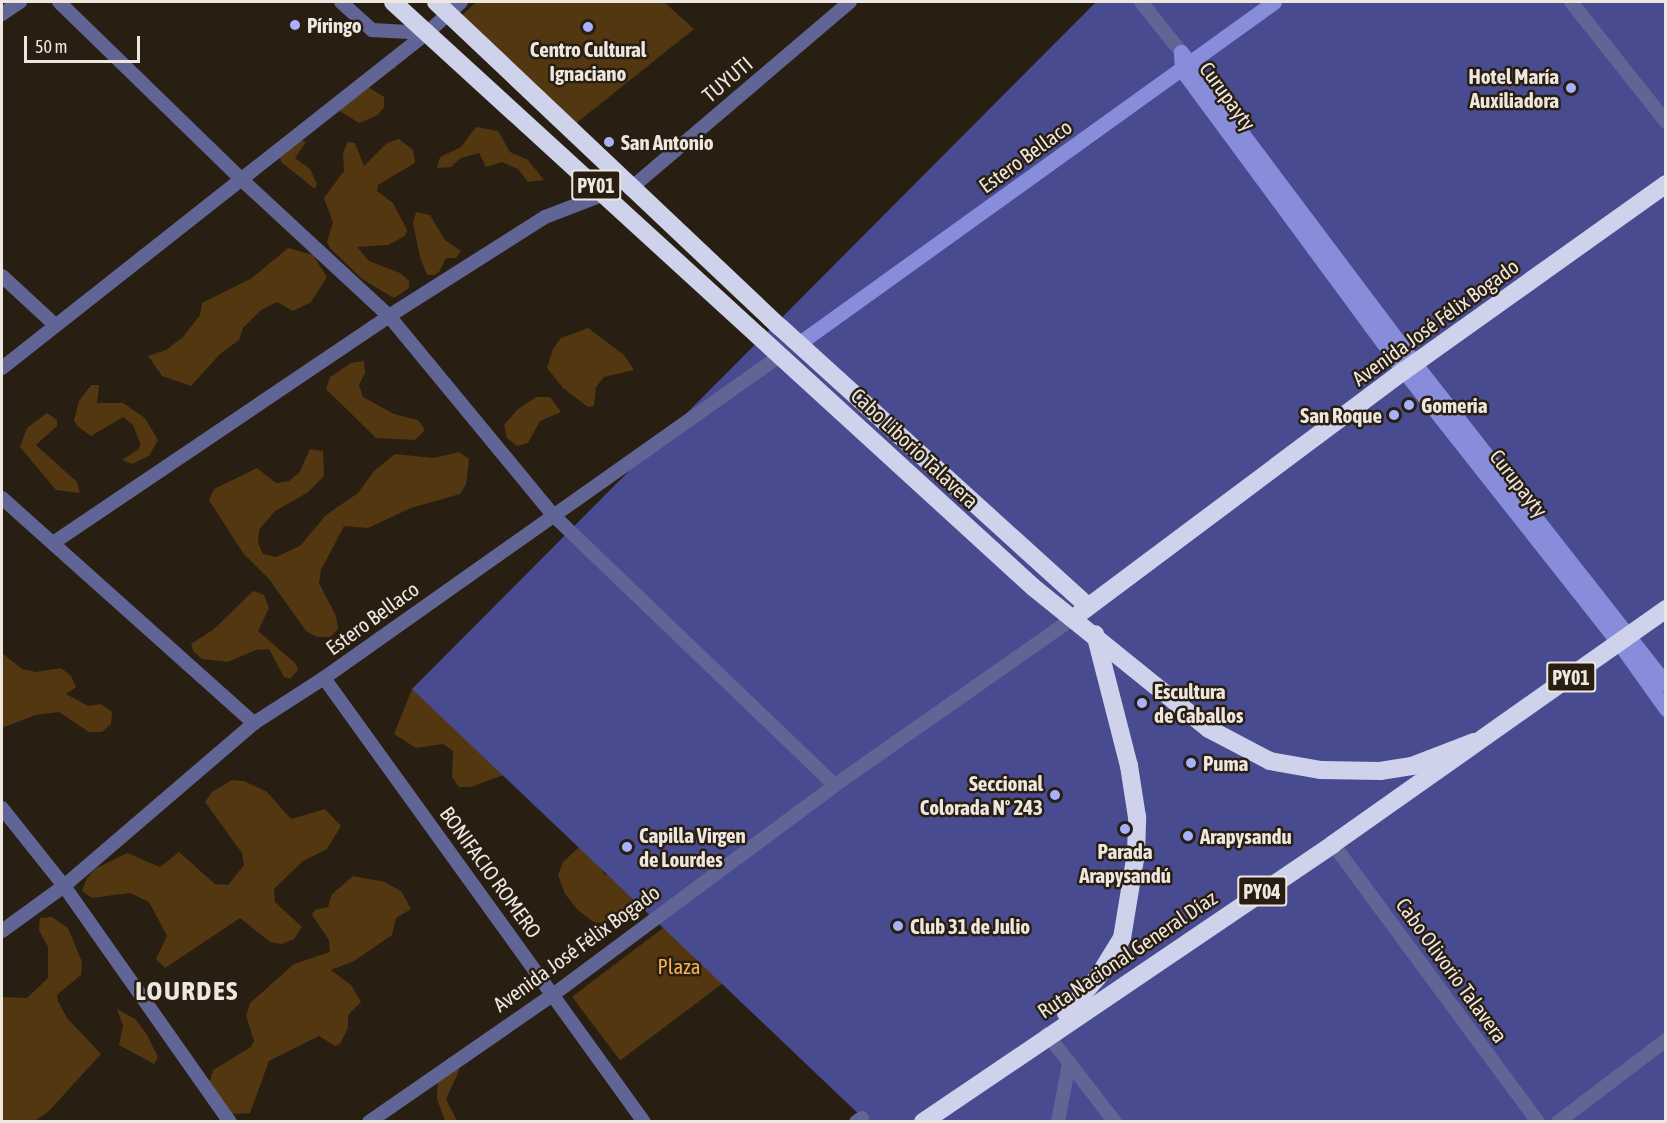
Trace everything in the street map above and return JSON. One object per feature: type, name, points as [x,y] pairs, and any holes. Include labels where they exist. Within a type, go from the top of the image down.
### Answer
[{"type":"highway","name":"Cabo Liborio Talavera","points":[[393,2],[1071,620],[1209,729],[1270,761],[1322,770],[1380,771],[1441,758],[1474,742]]},
{"type":"highway","name":"Cabo Liborio Talavera","points":[[448,5],[630,189],[1088,606]]},
{"type":"highway","name":"Avenida José Félix Bogado","points":[[1071,620],[1410,368],[1665,184]]},
{"type":"highway","points":[[1047,1034],[1098,977],[1122,938],[1136,853],[1137,817],[1130,766],[1088,606]]},
{"type":"highway","name":"PY01","points":[[1474,742],[1665,609]]},
{"type":"highway","name":"Ruta Nacional General Díaz","points":[[923,1122],[1047,1034],[1333,844],[1474,742]]},
{"type":"street","points":[[2,14],[20,2]]},
{"type":"street","points":[[59,2],[241,179],[389,316],[553,515],[835,785]]},
{"type":"street","points":[[341,2],[372,30],[427,33]]},
{"type":"street","name":"TUYUTI","points":[[630,189],[850,2]]},
{"type":"street","points":[[1141,2],[1185,62]]},
{"type":"street","name":"Estero Bellaco","points":[[798,344],[1185,62],[1274,2]]},
{"type":"street","points":[[1571,2],[1665,122]]},
{"type":"street","points":[[2,368],[54,324],[427,33],[448,5]]},
{"type":"street","name":"Curupayty","points":[[1185,62],[1410,368],[1624,639],[1665,684]]},
{"type":"street","points":[[53,543],[389,316],[545,217],[605,194]]},
{"type":"street","points":[[2,276],[54,324]]},
{"type":"street","name":"Estero Bellaco","points":[[2,931],[64,886],[254,723],[324,678],[781,355]]},
{"type":"street","points":[[2,498],[254,723]]},
{"type":"street","name":"Avenida José Félix Bogado","points":[[369,1122],[554,993],[835,785],[1071,620]]},
{"type":"street","name":"Curupayty","points":[[1624,639],[1665,709]]},
{"type":"street","name":"BONIFACIO ROMERO","points":[[324,678],[554,993],[644,1122]]},
{"type":"street","points":[[2,808],[64,886],[230,1122]]},
{"type":"street","name":"Cabo Olivorio Talavera","points":[[1333,844],[1538,1122]]},
{"type":"street","points":[[1047,1034],[1115,1122]]},
{"type":"street","points":[[1558,1122],[1665,1040]]},
{"type":"street","points":[[1058,1122],[1069,1063]]},
{"type":"green space","name":"Centro Cultural Ignaciano","points":[[476,2],[664,2],[694,29],[574,125],[460,17]]},
{"type":"green space","points":[[387,61],[397,68],[385,70],[368,87],[384,97],[384,107],[378,115],[359,123],[336,109],[337,104],[361,87],[367,76]]},
{"type":"green space","points":[[476,127],[498,131],[510,152],[528,160],[544,180],[528,182],[518,169],[502,162],[486,167],[479,153],[461,158],[451,167],[437,168],[440,157],[461,147]]},
{"type":"green space","points":[[297,138],[306,142],[295,158],[310,169],[317,184],[315,189],[281,162],[279,152]]},
{"type":"green space","points":[[399,139],[413,150],[415,163],[378,185],[377,191],[393,203],[407,230],[405,236],[388,245],[357,247],[369,261],[400,273],[409,281],[409,288],[394,298],[362,279],[330,248],[327,242],[333,222],[324,198],[344,171],[343,152],[348,142],[355,143],[364,166],[387,143]]},
{"type":"green space","points":[[416,212],[430,215],[445,240],[461,251],[456,258],[446,258],[439,272],[434,275],[427,275],[420,257],[413,223]]},
{"type":"green space","points":[[288,248],[313,255],[327,277],[311,302],[293,311],[277,302],[261,310],[243,328],[239,340],[220,354],[191,386],[162,376],[148,356],[166,350],[183,337],[200,315],[202,303],[252,278]]},
{"type":"green space","points":[[588,328],[624,355],[634,370],[604,377],[596,387],[594,406],[588,407],[563,388],[547,368],[553,349],[561,338]]},
{"type":"green space","points":[[364,361],[365,373],[359,385],[363,397],[394,414],[418,420],[425,430],[415,440],[376,438],[326,389],[330,377],[351,363]]},
{"type":"green space","points":[[91,385],[99,385],[97,403],[123,403],[145,418],[158,440],[149,456],[132,464],[122,460],[139,449],[140,443],[133,425],[123,417],[91,436],[77,426],[74,420],[79,401]]},
{"type":"green space","points":[[536,397],[550,397],[561,412],[540,421],[528,443],[517,446],[507,438],[504,425],[517,410]]},
{"type":"green space","points":[[47,413],[57,420],[57,426],[36,445],[77,482],[80,493],[56,490],[20,447],[27,428]]},
{"type":"green space","points":[[310,449],[323,451],[324,476],[307,493],[275,511],[259,530],[258,543],[263,554],[276,557],[300,546],[326,515],[358,493],[374,471],[395,454],[434,458],[459,452],[469,459],[466,484],[460,494],[411,508],[368,528],[344,526],[321,570],[319,583],[336,616],[338,629],[330,637],[317,637],[306,631],[269,579],[243,553],[209,500],[214,489],[257,468],[276,483],[289,481],[299,473]]},
{"type":"green space","points":[[253,591],[264,595],[269,608],[258,631],[296,664],[298,670],[290,679],[284,677],[269,649],[256,650],[228,662],[202,659],[193,651],[191,644],[214,629]]},
{"type":"green space","points":[[2,653],[22,669],[36,672],[61,668],[71,676],[76,687],[66,694],[88,706],[101,704],[112,712],[111,724],[102,732],[89,732],[59,712],[35,715],[2,728]]},
{"type":"green space","points":[[438,686],[509,773],[471,787],[459,787],[452,777],[453,751],[443,744],[416,748],[394,734],[412,689]]},
{"type":"green space","points":[[232,780],[244,781],[267,792],[291,819],[325,809],[341,826],[327,849],[303,861],[274,889],[275,902],[302,927],[294,939],[282,944],[270,942],[240,918],[165,968],[156,959],[167,936],[149,902],[130,893],[92,898],[82,891],[87,878],[95,869],[127,853],[160,867],[179,852],[215,884],[228,885],[244,865],[242,853],[205,802],[212,792]]},
{"type":"green space","points":[[592,835],[595,858],[604,874],[653,895],[634,913],[605,924],[593,922],[577,909],[565,894],[558,875],[563,862]]},
{"type":"green space","points":[[353,876],[385,882],[402,892],[411,909],[396,918],[392,935],[354,961],[331,970],[351,985],[361,1002],[348,1015],[348,1028],[340,1044],[335,1046],[319,1036],[269,1061],[250,1113],[232,1114],[209,1084],[213,1070],[251,1047],[254,1041],[246,1016],[250,1003],[294,964],[330,952],[329,940],[312,915],[315,910],[328,907],[332,894]]},
{"type":"green space","name":"Plaza","points":[[695,904],[743,968],[620,1061],[572,997]]},
{"type":"green space","points":[[52,917],[68,928],[82,962],[81,975],[57,995],[58,1001],[67,1018],[101,1054],[48,1112],[34,1121],[2,1121],[2,997],[27,998],[48,978],[48,947],[39,930],[40,918]]},
{"type":"green space","points":[[117,1009],[135,1019],[146,1033],[158,1057],[154,1064],[119,1045],[123,1026]]},
{"type":"green space","points":[[449,1057],[456,1059],[459,1071],[446,1099],[457,1121],[445,1121],[437,1099],[438,1072]]},
{"type":"shaded area","points":[[1096,2],[1665,2],[1665,1121],[866,1121],[412,689]]},
{"type":"place","name":"Píringo","points":[[295,25]]},
{"type":"place","name":"Centro Cultural Ignaciano","points":[[588,27]]},
{"type":"place","name":"Hotel María Auxiliadora","points":[[1571,88]]},
{"type":"place","name":"San Antonio","points":[[609,142]]},
{"type":"place","name":"Gomeria","points":[[1409,405]]},
{"type":"place","name":"San Roque","points":[[1394,415]]},
{"type":"place","name":"Escultura de Caballos","points":[[1142,703]]},
{"type":"place","name":"Puma","points":[[1191,763]]},
{"type":"place","name":"Seccional Colorada Nº 243","points":[[1055,795]]},
{"type":"place","name":"Parada Arapysandú","points":[[1125,829]]},
{"type":"place","name":"Arapysandu","points":[[1188,836]]},
{"type":"place","name":"Capilla Virgen de Lourdes","points":[[627,847]]},
{"type":"place","name":"Club 31 de Julio","points":[[898,926]]},
{"type":"district","name":"LOURDES","points":[[187,991]]}]
